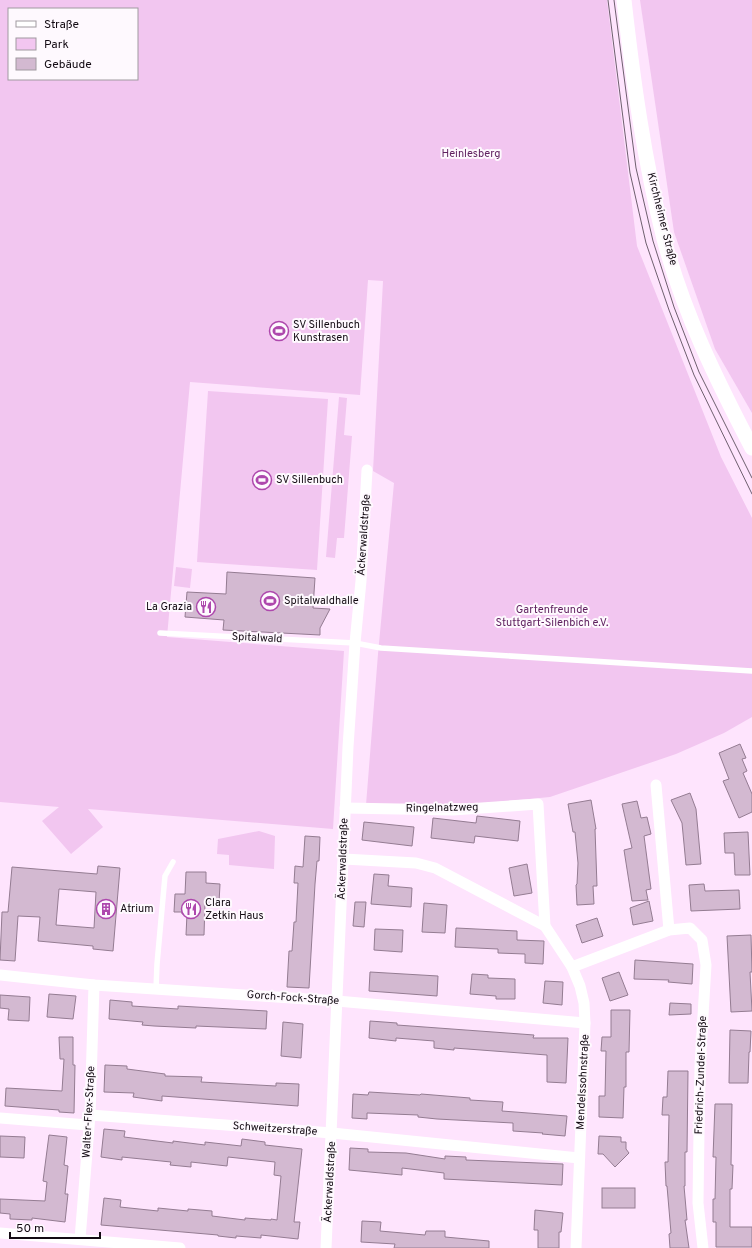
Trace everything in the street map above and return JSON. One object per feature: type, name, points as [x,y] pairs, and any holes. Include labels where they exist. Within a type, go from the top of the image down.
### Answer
[{"type":"main road","name":"Kirchheimer Straße","points":[[624,0],[632,67],[646,154],[664,240],[698,336],[712,369],[752,448]]},
{"type":"street","name":"Äckerwaldstraße","points":[[326,1248],[345,808],[355,643],[361,581],[367,470]]},
{"type":"street","points":[[656,785],[669,930]]},
{"type":"street","name":"Ringelnatzweg","points":[[345,808],[453,810],[538,804],[544,926]]},
{"type":"street","name":"Mendelssohnstraße","points":[[344,858],[416,863],[435,868],[544,926],[572,967],[580,986],[584,1003],[585,1023],[576,1248]]},
{"type":"street","name":"Friedrich-Zundel-Straße","points":[[572,967],[669,930],[690,928],[702,940],[706,965],[700,1067],[698,1203],[703,1248]]},
{"type":"street","name":"Gorch-Fock-Straße","points":[[0,976],[94,985],[337,1001],[585,1023]]},
{"type":"street","name":"Walter-Flex-Straße","points":[[85,1242],[94,985]]},
{"type":"street","name":"Schweitzerstraße","points":[[0,1118],[89,1120],[332,1133],[579,1158]]},
{"type":"street","points":[[0,1232],[85,1242],[180,1248]]},
{"type":"lane","name":"Spitalwald","points":[[160,633],[355,643],[381,648],[752,671]]},
{"type":"lane","points":[[156,989],[165,876],[173,862]]},
{"type":"green space","name":"Heinlesberg","points":[[0,0],[607,0],[637,246],[721,457],[752,518],[752,717],[724,733],[676,754],[550,797],[454,806],[366,805],[394,483],[373,471],[383,281],[368,280],[360,395],[190,382],[167,637],[344,651],[333,829],[88,809],[103,827],[71,854],[42,821],[59,807],[0,802]]},
{"type":"green space","points":[[640,0],[752,0],[752,413],[715,349],[674,232]]},
{"type":"green space","name":"SV Sillenbuch","points":[[208,391],[328,399],[317,570],[197,562]]},
{"type":"green space","points":[[339,397],[347,398],[344,435],[352,436],[344,538],[337,538],[335,558],[326,557]]},
{"type":"green space","points":[[176,567],[192,569],[190,588],[174,586]]},
{"type":"green space","points":[[259,831],[275,836],[274,869],[229,865],[229,855],[217,854],[218,839]]},
{"type":"building","name":"Spitalwaldhalle","points":[[227,572],[315,578],[313,608],[330,609],[320,628],[320,635],[223,630],[224,620],[185,617],[187,592],[226,594]]},
{"type":"building","points":[[740,744],[746,758],[742,759],[747,771],[743,773],[752,794],[752,812],[739,818],[723,781],[729,779],[719,753]]},
{"type":"building","points":[[690,793],[696,809],[701,864],[686,865],[682,823],[671,800]]},
{"type":"building","points":[[591,800],[596,829],[597,886],[593,886],[594,904],[577,905],[576,885],[578,863],[575,832],[573,832],[568,804]]},
{"type":"building","points":[[637,801],[641,818],[647,817],[651,834],[644,836],[651,889],[646,890],[648,900],[632,901],[624,850],[632,848],[622,804]]},
{"type":"building","points":[[477,816],[520,821],[518,841],[475,836],[474,843],[431,838],[433,818],[476,823]]},
{"type":"building","points":[[364,822],[414,827],[412,846],[362,840]]},
{"type":"building","points":[[748,832],[750,875],[735,875],[734,853],[725,853],[724,833]]},
{"type":"building","points":[[305,836],[320,837],[319,861],[317,861],[315,884],[309,988],[287,987],[289,951],[292,951],[294,922],[296,922],[298,883],[294,883],[295,866],[303,867]]},
{"type":"building","points":[[527,864],[532,893],[514,896],[509,868]]},
{"type":"building","name":"Atrium","points":[[98,866],[120,868],[113,951],[93,949],[93,946],[38,941],[40,917],[18,916],[15,961],[0,960],[2,912],[8,912],[12,867],[97,874]],"holes":[[[59,889],[96,892],[94,928],[56,925]]]},
{"type":"building","points":[[186,872],[206,872],[206,883],[220,884],[219,903],[205,903],[204,935],[186,935],[187,914],[182,914],[182,912],[174,912],[175,894],[185,894]]},
{"type":"building","points":[[374,874],[389,875],[388,886],[412,888],[411,907],[371,904]]},
{"type":"building","points":[[704,884],[705,891],[739,890],[740,909],[691,911],[689,885]]},
{"type":"building","points":[[649,901],[653,921],[633,925],[630,908]]},
{"type":"building","points":[[355,902],[366,902],[364,927],[353,926]]},
{"type":"building","points":[[424,903],[447,905],[445,933],[422,932]]},
{"type":"building","points":[[597,918],[603,936],[582,943],[576,925]]},
{"type":"building","points":[[456,928],[517,931],[517,940],[544,941],[543,964],[525,963],[525,954],[498,953],[498,949],[455,947]]},
{"type":"building","points":[[375,929],[403,930],[402,952],[374,950]]},
{"type":"building","points":[[751,935],[752,972],[750,972],[752,1011],[731,1012],[727,936]]},
{"type":"building","points":[[635,960],[693,964],[692,984],[668,982],[669,980],[634,979]]},
{"type":"building","points":[[370,972],[438,976],[437,996],[369,991]]},
{"type":"building","points":[[619,972],[628,995],[610,1001],[602,978]]},
{"type":"building","points":[[472,974],[488,975],[488,978],[515,979],[515,999],[496,999],[496,996],[470,994]]},
{"type":"building","points":[[545,981],[563,982],[562,1005],[543,1003]]},
{"type":"building","points":[[49,994],[76,996],[73,1019],[47,1017]]},
{"type":"building","points":[[0,995],[30,997],[29,1021],[8,1020],[9,1009],[0,1008]]},
{"type":"building","points":[[110,1000],[132,1002],[132,1006],[178,1009],[178,1006],[267,1011],[266,1029],[154,1026],[142,1025],[143,1022],[109,1019]]},
{"type":"building","points":[[670,1003],[691,1004],[691,1014],[669,1015]]},
{"type":"building","points":[[611,1010],[630,1010],[629,1052],[626,1052],[626,1087],[624,1087],[623,1118],[599,1117],[599,1096],[605,1096],[606,1051],[601,1051],[602,1037],[611,1037]]},
{"type":"building","points":[[370,1021],[397,1023],[397,1025],[534,1035],[533,1038],[568,1038],[566,1083],[547,1082],[547,1055],[454,1048],[454,1050],[434,1048],[434,1041],[396,1038],[396,1041],[369,1038]]},
{"type":"building","points":[[283,1022],[303,1024],[301,1058],[281,1056]]},
{"type":"building","points":[[730,1030],[751,1031],[748,1083],[729,1083]]},
{"type":"building","points":[[59,1037],[73,1037],[73,1065],[75,1065],[74,1113],[59,1112],[59,1110],[5,1106],[6,1088],[62,1091],[64,1059],[60,1059]]},
{"type":"building","points":[[105,1065],[127,1066],[127,1069],[165,1074],[165,1076],[202,1077],[201,1082],[276,1086],[276,1083],[299,1084],[298,1106],[162,1096],[162,1101],[133,1097],[134,1093],[104,1092]]},
{"type":"building","points":[[668,1071],[688,1071],[687,1152],[685,1152],[684,1186],[687,1220],[685,1220],[689,1248],[670,1248],[669,1234],[671,1233],[665,1162],[668,1162],[669,1115],[662,1115],[663,1097],[667,1097]]},
{"type":"building","points":[[369,1092],[421,1094],[470,1098],[470,1100],[503,1102],[502,1111],[567,1116],[565,1136],[513,1131],[513,1123],[437,1119],[418,1117],[418,1115],[367,1113],[367,1119],[352,1118],[353,1094],[368,1095]]},
{"type":"building","points":[[715,1104],[732,1104],[731,1165],[733,1165],[732,1189],[730,1189],[730,1227],[752,1227],[752,1247],[716,1247],[716,1222],[713,1222],[716,1157],[713,1157]]},
{"type":"building","points":[[104,1129],[125,1131],[124,1137],[173,1143],[173,1141],[205,1145],[205,1142],[241,1146],[242,1139],[265,1142],[265,1145],[302,1149],[294,1222],[300,1222],[298,1239],[261,1235],[261,1238],[236,1236],[236,1238],[218,1235],[101,1225],[104,1198],[121,1200],[120,1207],[158,1211],[158,1208],[188,1211],[188,1209],[212,1211],[212,1216],[245,1220],[245,1218],[277,1220],[281,1176],[274,1175],[275,1162],[228,1157],[227,1166],[191,1162],[191,1167],[170,1165],[171,1162],[122,1157],[122,1160],[101,1157]]},
{"type":"building","points":[[49,1135],[67,1137],[64,1165],[68,1166],[65,1194],[68,1194],[65,1222],[32,1218],[32,1220],[10,1219],[10,1214],[0,1213],[0,1199],[45,1201],[47,1182],[43,1181]]},
{"type":"building","points":[[0,1136],[25,1137],[24,1158],[0,1157]]},
{"type":"building","points":[[599,1136],[621,1137],[621,1142],[626,1142],[626,1149],[629,1153],[615,1167],[603,1154],[598,1154]]},
{"type":"building","points":[[350,1148],[368,1149],[368,1152],[406,1153],[445,1159],[445,1156],[466,1157],[466,1160],[563,1164],[562,1185],[444,1179],[444,1173],[402,1168],[402,1175],[349,1170]]},
{"type":"building","points":[[602,1188],[635,1188],[635,1208],[602,1208]]},
{"type":"building","points":[[535,1210],[563,1213],[561,1232],[559,1232],[559,1248],[538,1248],[538,1230],[534,1230]]},
{"type":"building","points":[[362,1221],[381,1222],[380,1231],[425,1235],[426,1231],[445,1231],[445,1237],[489,1241],[489,1248],[394,1248],[395,1244],[361,1242]]},
{"type":"tram line","points":[[608,0],[630,173],[646,243],[669,310],[694,375],[752,494]]},
{"type":"tram line","points":[[614,0],[636,168],[653,241],[674,307],[699,372],[752,478]]},
{"type":"place","name":"SV Sillenbuch Kunstrasen","points":[[279,331]]},
{"type":"place","name":"SV Sillenbuch","points":[[262,480]]},
{"type":"place","name":"Spitalwaldhalle","points":[[270,601]]},
{"type":"place","name":"La Grazia","points":[[206,607]]},
{"type":"place","name":"Atrium","points":[[106,909]]},
{"type":"place","name":"Clara Zetkin Haus","points":[[191,909]]},
{"type":"park label","name":"Gartenfreunde Stuttgart-Silenbich e.V.","points":[[552,616]]}]
